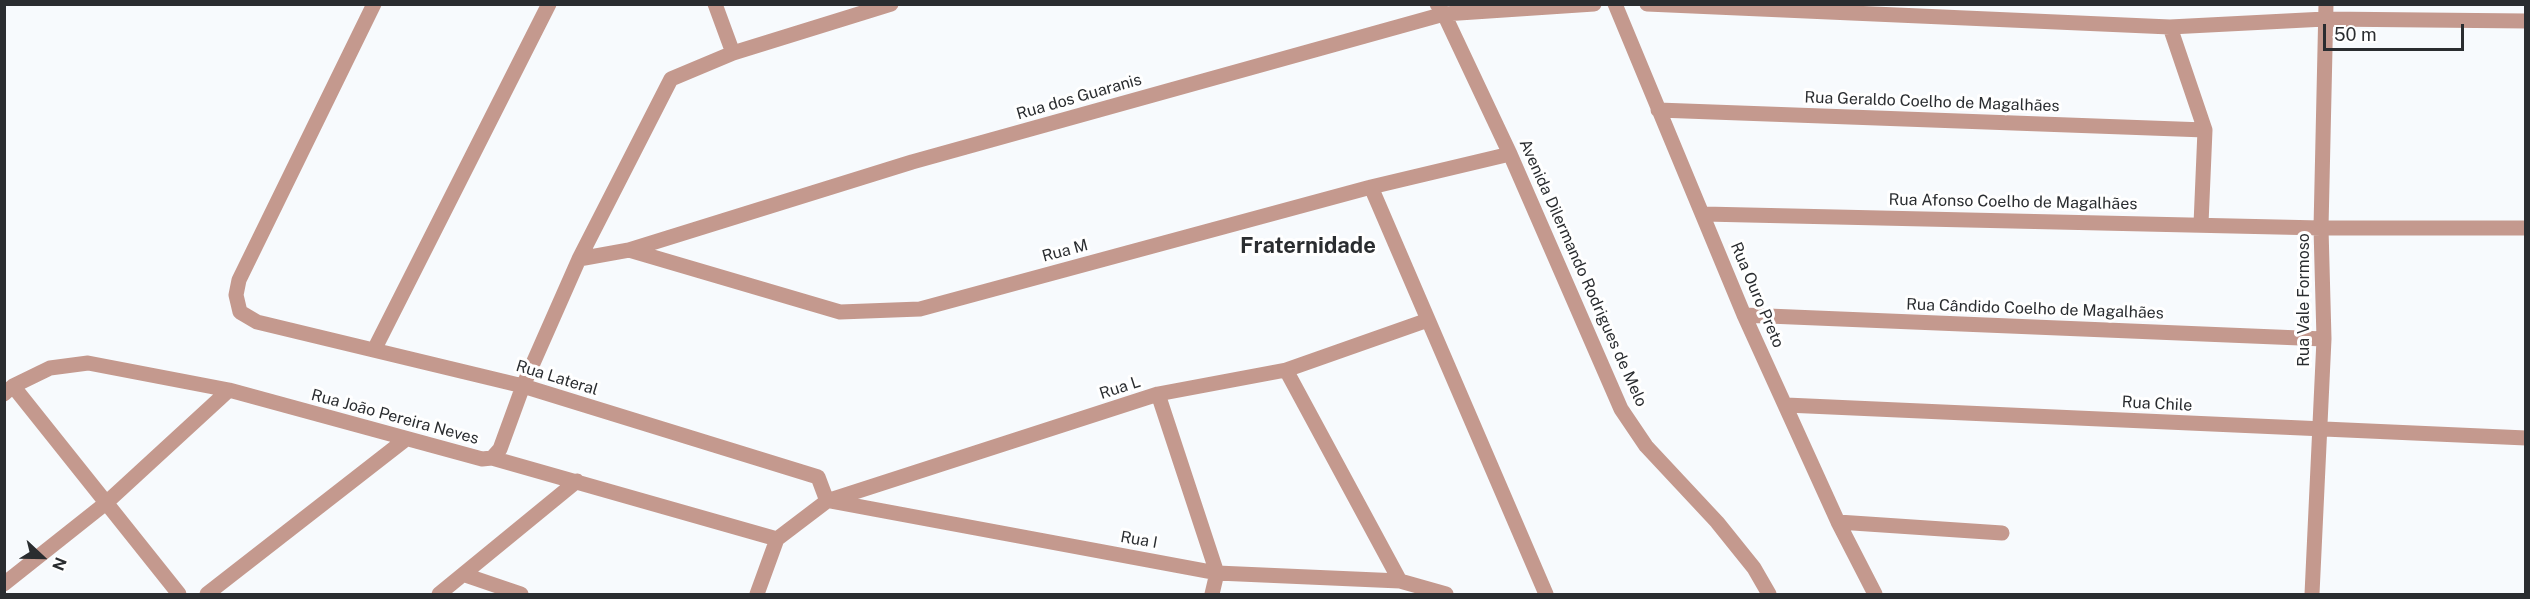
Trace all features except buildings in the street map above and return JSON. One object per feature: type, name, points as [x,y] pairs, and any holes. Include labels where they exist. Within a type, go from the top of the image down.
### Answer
[{"type":"street","name":"Rua Lateral","points":[[374,4],[239,280],[236,295],[240,312],[257,322],[524,386],[818,477],[827,501]]},
{"type":"street","points":[[374,350],[549,4]]},
{"type":"street","points":[[715,4],[733,53]]},
{"type":"street","points":[[492,458],[500,449],[524,386],[579,259],[671,79],[733,53],[891,4]]},
{"type":"street","name":"Rua dos Guaranis","points":[[579,259],[629,250],[912,162],[1441,9],[1594,4]]},
{"type":"street","name":"Rua Ouro Preto","points":[[1615,4],[1744,315],[1838,522],[1875,594]]},
{"type":"street","points":[[1647,4],[1738,6],[2170,27],[2325,12],[2526,21]]},
{"type":"street","name":"Avenida Dilermando Rodrigues de Melo","points":[[1441,9],[1510,154],[1622,409],[1646,446],[1717,522],[1754,568],[1769,594]]},
{"type":"street","name":"Rua Vale Formoso","points":[[2312,594],[2324,339],[2321,228],[2325,12]]},
{"type":"street","points":[[2170,27],[2205,130],[2201,224]]},
{"type":"street","name":"Rua Geraldo Coelho de Magalhães","points":[[1658,110],[2205,130]]},
{"type":"street","name":"Rua M","points":[[629,250],[840,312],[920,309],[1371,187],[1510,154]]},
{"type":"street","points":[[1371,187],[1546,594]]},
{"type":"street","name":"Rua Afonso Coelho de Magalhães","points":[[1704,214],[2321,228],[2526,228]]},
{"type":"street","name":"Rua Cândido Coelho de Magalhães","points":[[1744,315],[2324,339]]},
{"type":"street","name":"Rua L","points":[[777,539],[827,501],[1158,394],[1286,370],[1428,320]]},
{"type":"street","name":"Rua João Pereira Neves","points":[[9,390],[50,368],[88,363],[229,390],[482,459],[492,458],[578,481],[777,539]]},
{"type":"street","points":[[1286,370],[1400,580]]},
{"type":"street","points":[[9,390],[106,503],[179,594]]},
{"type":"street","points":[[4,584],[106,503],[229,390]]},
{"type":"street","points":[[1158,394],[1217,573],[1212,594]]},
{"type":"street","name":"Rua Chile","points":[[1786,405],[2526,438]]},
{"type":"street","points":[[207,594],[406,439]]},
{"type":"street","points":[[439,594],[578,481]]},
{"type":"street","name":"Rua I","points":[[827,501],[1217,573],[1400,580],[1446,594]]},
{"type":"street","points":[[1838,522],[2001,533]]},
{"type":"street","points":[[757,594],[777,539]]},
{"type":"street","points":[[465,575],[521,594]]},
{"type":"district","name":"Fraternidade","points":[[1308,246]]}]
